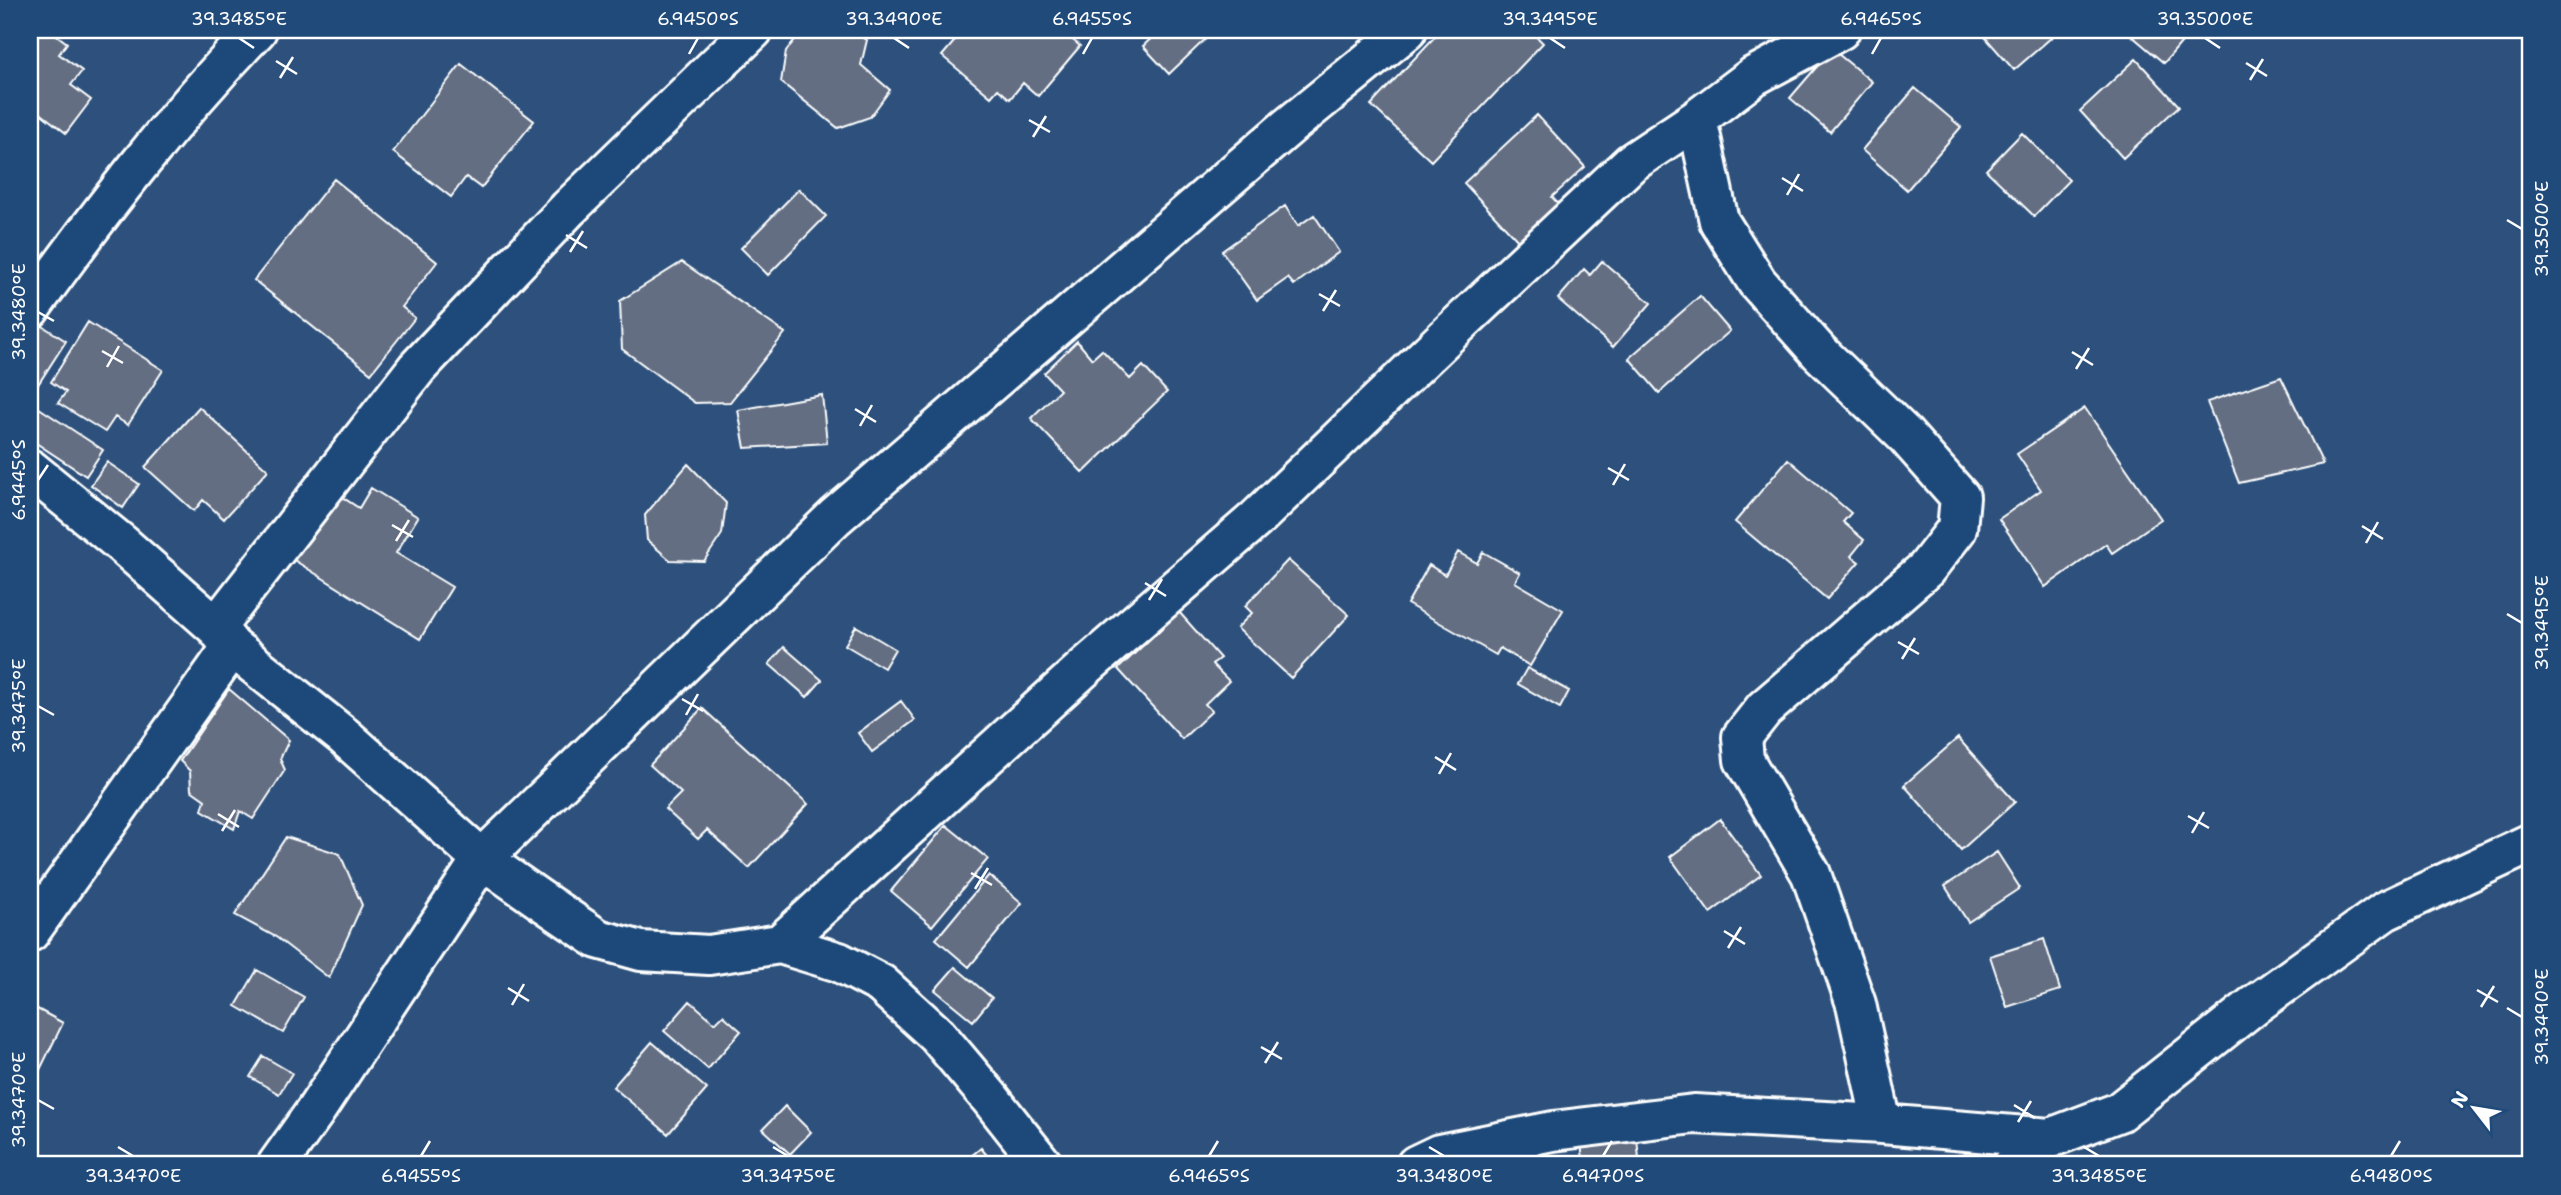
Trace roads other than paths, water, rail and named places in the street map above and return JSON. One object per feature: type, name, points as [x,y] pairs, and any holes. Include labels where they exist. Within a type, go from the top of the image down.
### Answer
[{"type":"street","points":[[30,309],[72,250],[206,83],[257,30]]},
{"type":"street","points":[[30,932],[224,637],[417,368],[569,208],[753,30]]},
{"type":"street","points":[[277,1165],[482,859],[835,517],[1289,126],[1407,30]]},
{"type":"street","points":[[780,944],[1083,669],[1256,519],[1454,328],[1632,163],[1754,76],[1840,30]]},
{"type":"street","points":[[1697,119],[1719,221],[1757,282],[1819,352],[1905,435],[1960,497],[1957,529],[1926,569],[1764,709],[1742,737],[1744,760],[1811,874],[1856,1004],[1882,1124]]},
{"type":"street","points":[[30,469],[122,544],[224,637],[345,737],[482,859],[598,939],[641,951],[709,955],[780,944],[839,962],[881,984],[937,1035],[1043,1165]]},
{"type":"street","points":[[2013,1165],[2050,1138],[2119,1112],[2253,1006],[2385,911],[2531,844]]},
{"type":"street","points":[[1416,1165],[1439,1154],[1553,1131],[1693,1114],[1882,1124],[2050,1138]]}]
